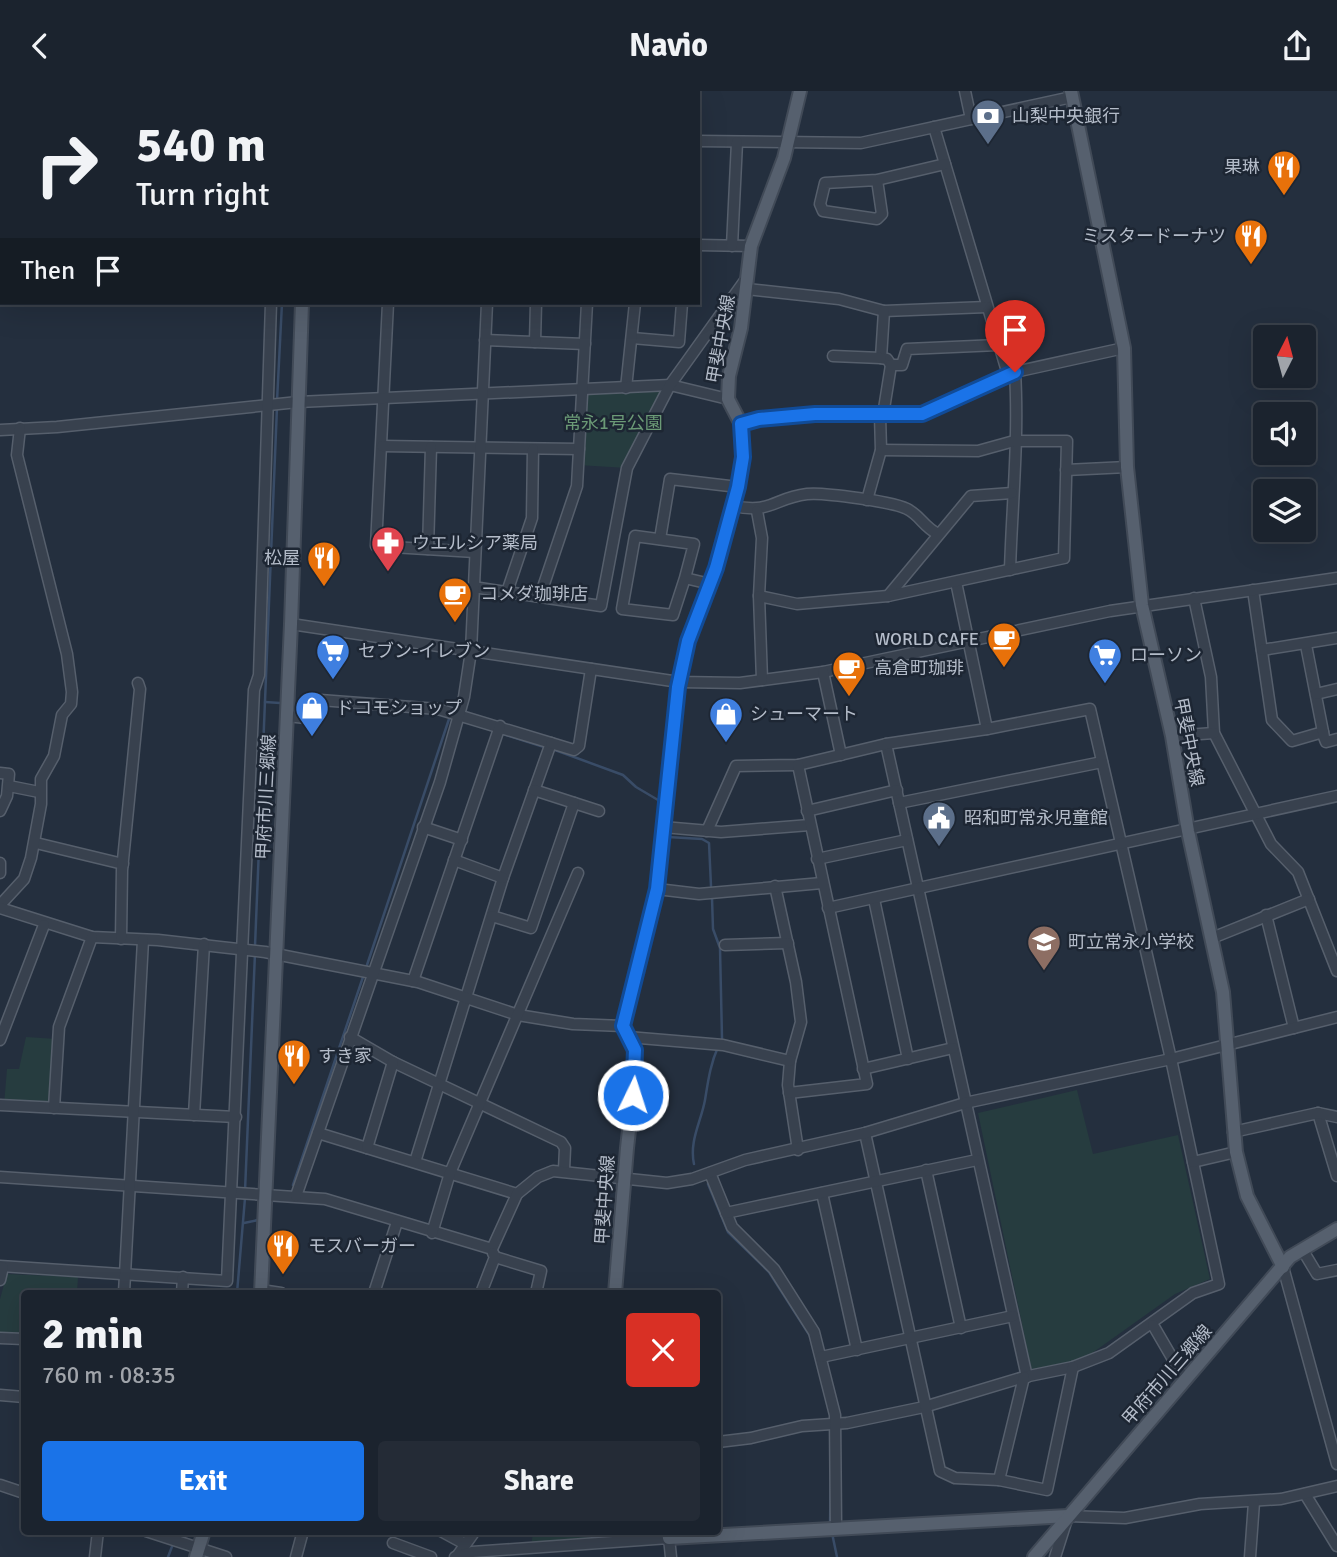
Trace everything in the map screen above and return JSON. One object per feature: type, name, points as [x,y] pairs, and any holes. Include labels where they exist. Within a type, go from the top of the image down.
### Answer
[{"type":"main road","name":"甲斐中央線","points":[[615,1290],[636,1068],[635,1050],[626,1031],[657,889],[679,682],[688,641],[710,584],[738,487],[743,457],[741,424],[728,399],[730,365],[748,282],[751,246],[788,144],[800,91]]},
{"type":"main road","name":"甲斐中央線","points":[[1072,94],[1124,348],[1126,467],[1142,605],[1172,736],[1188,831],[1223,992],[1236,1152],[1247,1196],[1283,1266]]},
{"type":"main road","name":"甲府市川三郷線","points":[[261,1290],[261,1194],[270,953],[287,716],[302,305]]},
{"type":"main road","name":"甲府市川三郷線","points":[[1034,1557],[1283,1266],[1302,1249],[1337,1229]]},
{"type":"main road","points":[[721,1532],[1068,1516]]},
{"type":"street","points":[[965,91],[971,119]]},
{"type":"street","points":[[700,141],[861,143],[1072,94]]},
{"type":"street","points":[[934,127],[998,345],[1006,368],[1015,372]]},
{"type":"street","points":[[732,246],[737,142]]},
{"type":"street","points":[[877,180],[882,214],[877,219],[823,211],[820,204],[825,183],[877,180],[945,164]]},
{"type":"street","points":[[700,245],[751,246]]},
{"type":"street","points":[[474,587],[601,606],[627,468],[670,386],[748,282],[839,299],[884,311],[987,307]]},
{"type":"street","points":[[0,1280],[2,1267],[227,1281],[254,690],[259,675],[270,405],[271,305]]},
{"type":"street","points":[[388,305],[376,546],[475,552]]},
{"type":"street","points":[[296,1196],[350,1037],[368,972],[423,828],[460,714],[471,651],[487,305]]},
{"type":"street","points":[[535,342],[536,305]]},
{"type":"street","points":[[540,596],[577,486],[587,305]]},
{"type":"street","points":[[626,388],[635,305]]},
{"type":"street","points":[[632,338],[679,342],[682,305]]},
{"type":"street","points":[[881,358],[884,311]]},
{"type":"street","points":[[485,340],[585,344]]},
{"type":"street","points":[[891,365],[902,365],[907,349],[998,345]]},
{"type":"street","points":[[741,424],[759,419],[815,414],[922,414],[1015,372],[1124,348]]},
{"type":"street","points":[[833,356],[881,358],[887,359],[891,365],[882,415],[880,450],[867,500]]},
{"type":"street","points":[[1010,570],[1014,441],[1018,420],[1015,372]]},
{"type":"street","points":[[0,430],[57,427],[283,404],[482,394],[670,386],[728,399]]},
{"type":"street","points":[[20,428],[17,454],[67,654],[72,692],[71,704],[62,715],[60,738],[41,779],[36,843],[24,879],[1,903],[44,925],[92,937],[204,944],[270,953],[413,981],[518,1015],[723,1045],[790,1061]]},
{"type":"street","points":[[759,596],[797,604],[888,596],[1064,558],[1067,442],[1014,441],[978,451],[880,450]]},
{"type":"street","points":[[382,446],[579,449]]},
{"type":"street","points":[[428,549],[430,447]]},
{"type":"street","points":[[507,592],[532,518],[533,449]]},
{"type":"street","points":[[1066,470],[1126,467]]},
{"type":"street","points":[[660,540],[670,479],[738,487]]},
{"type":"street","points":[[733,506],[757,511],[806,493],[867,500],[909,509],[925,528],[938,534]]},
{"type":"street","points":[[888,596],[971,496],[1012,493]]},
{"type":"street","points":[[757,511],[762,538],[759,596],[762,680]]},
{"type":"street","points":[[635,536],[694,544],[685,577],[673,615],[622,609],[635,536]]},
{"type":"street","points":[[685,577],[710,584]]},
{"type":"street","points":[[291,624],[679,682],[762,680],[823,672],[1142,605],[1337,578]]},
{"type":"street","points":[[956,582],[987,729]]},
{"type":"street","points":[[1253,590],[1272,720],[1292,741],[1323,732]]},
{"type":"street","points":[[1195,598],[1210,677],[1214,733],[1271,844],[1298,872],[1333,949],[1337,971]]},
{"type":"street","points":[[1262,650],[1337,638]]},
{"type":"street","points":[[1306,645],[1326,742],[1337,739]]},
{"type":"street","points":[[287,716],[306,718],[307,699],[425,707],[460,714],[574,750],[579,747],[591,669]]},
{"type":"street","points":[[823,672],[841,755]]},
{"type":"street","points":[[121,939],[123,864],[138,683]]},
{"type":"street","points":[[1316,694],[1337,689]]},
{"type":"street","points":[[707,831],[736,766],[797,765],[886,744],[987,729],[1090,709],[1171,1059],[1219,1284],[1193,1293],[1153,1325],[1109,1353],[1073,1367],[1026,1377],[924,1407],[847,1423],[833,1422],[721,1441]]},
{"type":"street","points":[[413,981],[500,726]]},
{"type":"street","points":[[1172,736],[1214,733]]},
{"type":"street","points":[[415,1162],[503,878],[551,743]]},
{"type":"street","points":[[886,744],[1026,1377],[999,1480]]},
{"type":"street","points":[[899,803],[1102,762]]},
{"type":"street","points":[[789,1093],[867,1084],[797,765]]},
{"type":"street","points":[[0,773],[9,774],[9,786],[0,811]]},
{"type":"street","points":[[9,786],[40,792]]},
{"type":"street","points":[[534,790],[599,811]]},
{"type":"street","points":[[807,811],[897,790]]},
{"type":"street","points":[[828,908],[919,891],[1337,796]]},
{"type":"street","points":[[492,916],[531,928],[574,803]]},
{"type":"street","points":[[663,827],[707,831],[810,825]]},
{"type":"street","points":[[423,828],[462,839]]},
{"type":"street","points":[[817,859],[907,839]]},
{"type":"street","points":[[36,843],[123,864]]},
{"type":"street","points":[[454,860],[503,878]]},
{"type":"street","points":[[0,863],[0,873]]},
{"type":"street","points":[[432,1233],[450,1173],[578,873]]},
{"type":"street","points":[[657,889],[699,894],[822,883]]},
{"type":"street","points":[[775,886],[801,1022],[790,1061],[789,1093],[798,1150]]},
{"type":"street","points":[[874,899],[908,1059]]},
{"type":"street","points":[[1212,938],[1309,899]]},
{"type":"street","points":[[1266,915],[1294,1028]]},
{"type":"street","points":[[0,1039],[44,925]]},
{"type":"street","points":[[54,1108],[60,1027],[92,937]]},
{"type":"street","points":[[124,1290],[143,940]]},
{"type":"street","points":[[725,946],[788,943]]},
{"type":"street","points":[[194,1115],[204,944]]},
{"type":"street","points":[[482,1290],[493,1253],[517,1194],[538,1177],[564,1170],[667,1183],[710,1173],[745,1160],[864,1133],[965,1103],[1171,1059],[1337,1017]]},
{"type":"street","points":[[350,1037],[393,1062],[561,1142],[565,1148],[564,1170]]},
{"type":"street","points":[[863,1069],[953,1048]]},
{"type":"street","points":[[367,1148],[393,1062]]},
{"type":"street","points":[[0,1105],[236,1117]]},
{"type":"street","points":[[1233,1132],[1318,1113],[1337,1117]]},
{"type":"street","points":[[1318,1113],[1337,1175]]},
{"type":"street","points":[[318,1133],[517,1194]]},
{"type":"street","points":[[864,1133],[940,1471],[955,1478],[999,1480],[1047,1490],[1073,1367]]},
{"type":"street","points":[[1193,1162],[1236,1152]]},
{"type":"street","points":[[726,1213],[977,1160]]},
{"type":"street","points":[[926,1170],[961,1328]]},
{"type":"street","points":[[710,1173],[732,1227],[774,1269],[814,1332],[833,1422],[832,1527]]},
{"type":"street","points":[[0,1177],[325,1199],[541,1271],[537,1290]]},
{"type":"street","points":[[822,1193],[857,1350]]},
{"type":"street","points":[[375,1290],[397,1222]]},
{"type":"street","points":[[1302,1249],[1317,1274],[1337,1270]]},
{"type":"street","points":[[1283,1266],[1288,1296],[1337,1464]]},
{"type":"street","points":[[182,1290],[183,1277]]},
{"type":"street","points":[[821,1357],[1013,1316]]},
{"type":"street","points":[[1153,1325],[1185,1380]]},
{"type":"street","points":[[0,1338],[21,1339]]},
{"type":"street","points":[[0,1395],[21,1397]]},
{"type":"street","points":[[0,1485],[21,1492]]},
{"type":"street","points":[[1055,1557],[1068,1516],[1125,1518],[1200,1504],[1254,1502],[1337,1486]]},
{"type":"street","points":[[1305,1494],[1337,1546]]},
{"type":"street","points":[[1250,1557],[1254,1502]]},
{"type":"street","points":[[95,1557],[98,1535]]},
{"type":"street","points":[[158,1535],[194,1550],[226,1557]]},
{"type":"street","points":[[296,1557],[302,1535]]},
{"type":"street","points":[[448,1535],[465,1544]]},
{"type":"street","points":[[457,1556],[472,1535]]},
{"type":"street","points":[[457,1556],[531,1552],[661,1535]]},
{"type":"street","points":[[669,1535],[671,1557]]},
{"type":"street","points":[[393,1543],[431,1557]]},
{"type":"green space","name":"常永1号公園","points":[[670,385],[627,468],[578,465],[583,390]]},
{"type":"green space","points":[[26,1037],[56,1039],[54,1108],[4,1105],[7,1069],[19,1069]]},
{"type":"green space","points":[[1077,1090],[1093,1154],[1178,1135],[1210,1279],[1175,1294],[1081,1361],[1032,1372],[978,1113]]},
{"type":"green space","points":[[7,1274],[78,1277],[77,1290],[21,1290],[21,1334],[0,1333],[0,1299]]},
{"type":"green space","points":[[533,1535],[598,1535],[598,1542],[531,1548]]},
{"type":"waterway","points":[[277,401],[282,305]]},
{"type":"waterway","points":[[255,946],[277,407]]},
{"type":"waterway","points":[[265,702],[280,703]]},
{"type":"waterway","points":[[366,968],[449,719]]},
{"type":"waterway","points":[[503,734],[544,747]]},
{"type":"waterway","points":[[555,750],[623,775],[636,787],[658,800]]},
{"type":"waterway","points":[[668,837],[702,839],[709,843],[711,886]]},
{"type":"waterway","points":[[712,898],[713,929],[720,948],[722,1038]]},
{"type":"waterway","points":[[245,1191],[255,953]]},
{"type":"waterway","points":[[293,1185],[364,974]]},
{"type":"waterway","points":[[694,1164],[694,1139],[718,1047]]},
{"type":"waterway","points":[[708,1184],[728,1232],[769,1272],[810,1336]]},
{"type":"waterway","points":[[237,1290],[245,1198]]},
{"type":"waterway","points":[[244,1223],[258,1220]]},
{"type":"waterway","points":[[830,1526],[831,1453]]},
{"type":"waterway","points":[[832,1533],[837,1557]]},
{"type":"waterway","points":[[168,1557],[173,1544]]},
{"type":"place","name":"山梨中央銀行","points":[[988,146]]},
{"type":"place","name":"果琳","points":[[1284,197]]},
{"type":"place","name":"ミスタードーナツ","points":[[1251,266]]},
{"type":"place","name":"ウエルシア薬局","points":[[388,573]]},
{"type":"place","name":"松屋","points":[[324,588]]},
{"type":"place","name":"コメダ珈琲店","points":[[455,624]]},
{"type":"place","name":"WORLD CAFE","points":[[1004,669]]},
{"type":"place","name":"セブン-イレブン","points":[[333,681]]},
{"type":"place","name":"ローソン","points":[[1105,685]]},
{"type":"place","name":"高倉町珈琲","points":[[849,698]]},
{"type":"place","name":"ドコモショップ","points":[[312,738]]},
{"type":"place","name":"シューマート","points":[[726,744]]},
{"type":"place","name":"昭和町常永児童館","points":[[939,848]]},
{"type":"place","name":"町立常永小学校","points":[[1044,972]]},
{"type":"place","name":"すき家","points":[[294,1086]]},
{"type":"place","name":"モスバーガー","points":[[283,1276]]},
{"type":"route","points":[[633,1095],[635,1050],[623,1026],[631,984],[657,889],[671,734],[678,687],[688,641],[716,568],[738,487],[743,457],[741,424],[759,419],[815,414],[912,416],[1009,377],[1015,372]]}]
